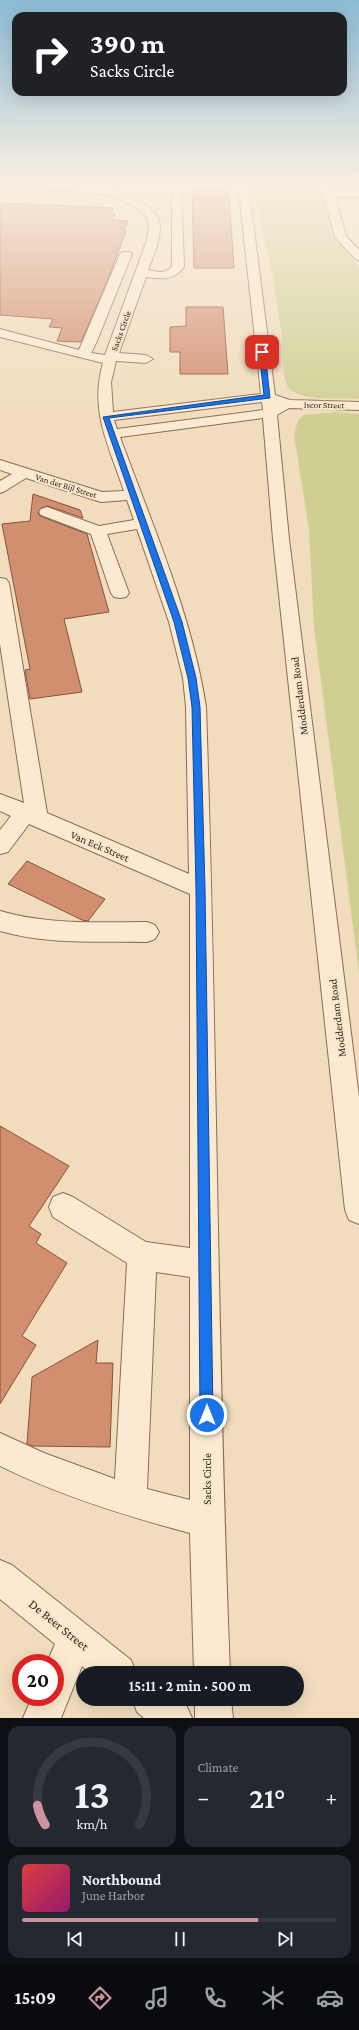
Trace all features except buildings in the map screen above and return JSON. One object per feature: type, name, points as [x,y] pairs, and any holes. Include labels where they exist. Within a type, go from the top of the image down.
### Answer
[{"type":"street","points":[[83,355],[91,341],[123,262]]},
{"type":"street","name":"Sacks Circle","points":[[145,262],[104,382],[108,425],[178,622],[192,678],[196,707],[201,889],[207,1521],[212,1666]]},
{"type":"street","points":[[141,274],[168,275],[176,272],[178,262]]},
{"type":"street","name":"Modderdam Road","points":[[255,262],[275,405],[281,539],[359,1210]]},
{"type":"street","points":[[0,333],[83,355],[111,358],[146,359]]},
{"type":"street","name":"Iscor Street","points":[[275,405],[359,406]]},
{"type":"street","points":[[108,425],[275,405]]},
{"type":"street","name":"Van der Bijl Street","points":[[0,465],[101,497],[133,496]]},
{"type":"street","points":[[0,488],[24,473]]},
{"type":"street","points":[[47,512],[98,531],[143,523]]},
{"type":"street","points":[[98,531],[120,594]]},
{"type":"street","points":[[0,583],[26,757],[31,816],[0,846]]},
{"type":"street","name":"Van Eck Street","points":[[0,802],[201,889]]},
{"type":"street","points":[[0,921],[18,927],[42,929],[147,932]]},
{"type":"street","points":[[63,1207],[142,1256],[205,1264]]},
{"type":"street","points":[[130,1501],[142,1256]]},
{"type":"street","points":[[0,1449],[37,1467],[130,1501],[207,1521]]},
{"type":"street","name":"De Beer Street","points":[[0,1577],[109,1666]]},
{"type":"street","points":[[64,1665],[75,1638]]},
{"type":"street","points":[[42,1718],[47,1706]]},
{"type":"street","points":[[158,1706],[173,1718]]},
{"type":"street","points":[[213,1706],[214,1718]]},
{"type":"green space","points":[[270,262],[355,262],[359,267],[359,399],[305,396],[297,394],[288,386],[284,375],[283,343]]},
{"type":"green space","points":[[336,412],[359,414],[359,972],[314,627],[309,529],[294,435],[298,420],[304,415]]},
{"type":"route","points":[[207,1415],[201,889],[196,707],[187,653],[178,622],[106,417],[268,397],[262,352]]}]
